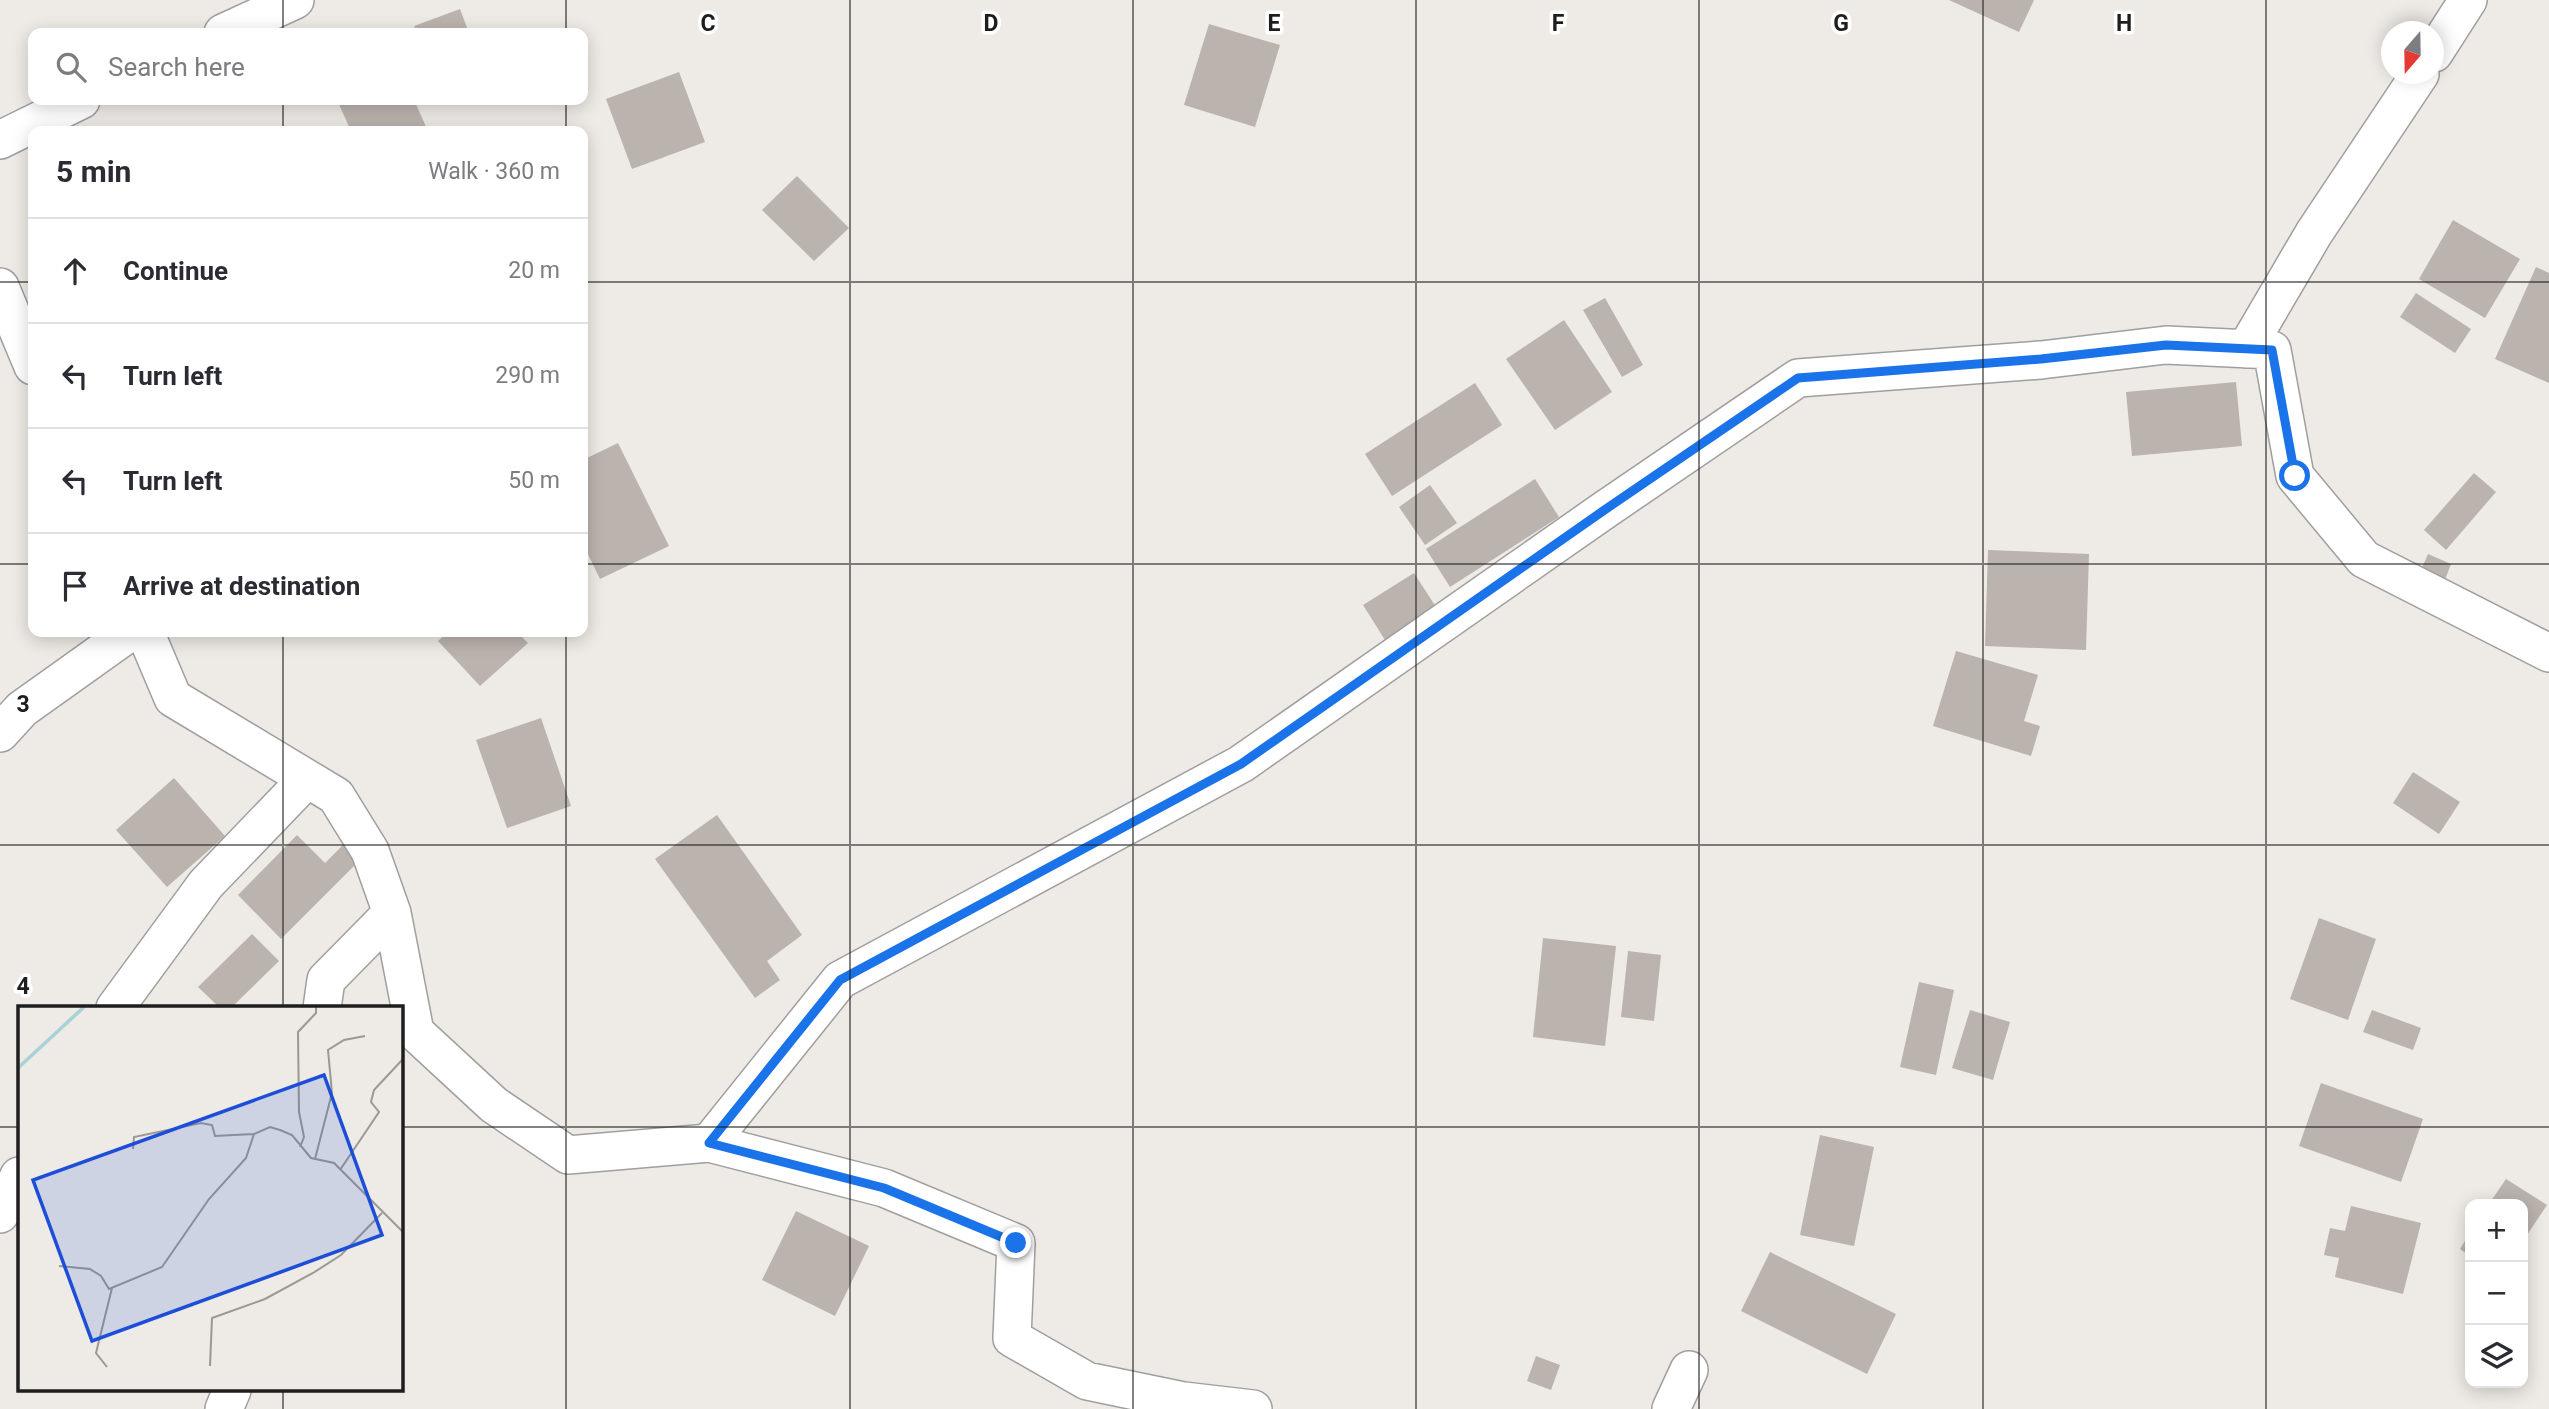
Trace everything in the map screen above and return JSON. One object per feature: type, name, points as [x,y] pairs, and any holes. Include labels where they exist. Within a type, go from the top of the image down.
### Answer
[{"type":"street","points":[[234,28],[295,0]]},
{"type":"street","points":[[2444,37],[2468,0]]},
{"type":"street","points":[[2246,349],[2314,233],[2413,84]]},
{"type":"street","points":[[28,126],[71,105]]},
{"type":"street","points":[[0,140],[28,126]]},
{"type":"street","points":[[0,287],[28,354]]},
{"type":"street","points":[[709,1143],[840,980],[1241,764],[1798,378],[2041,359],[2166,345],[2272,350],[2295,476],[2364,559],[2549,653]]},
{"type":"street","points":[[0,733],[22,709],[123,637]]},
{"type":"street","points":[[147,637],[173,698],[336,796],[370,851],[391,913],[415,1032],[494,1105],[568,1155],[709,1143],[884,1188],[1016,1243],[1012,1338],[1087,1381],[1184,1401],[1253,1409]]},
{"type":"street","points":[[115,1006],[206,884],[307,779]]},
{"type":"street","points":[[322,1006],[326,980],[391,913]]},
{"type":"street","points":[[0,1214],[18,1178]]},
{"type":"street","points":[[1671,1409],[1689,1370]]},
{"type":"street","points":[[224,1409],[231,1392]]},
{"type":"building","points":[[1949,0],[2034,0],[2019,32]]},
{"type":"building","points":[[460,9],[467,28],[415,28],[414,26]]},
{"type":"building","points":[[1209,24],[1280,45],[1255,127],[1184,105]]},
{"type":"building","points":[[679,72],[705,142],[632,169],[606,99]]},
{"type":"building","points":[[339,105],[416,105],[426,126],[349,126]]},
{"type":"building","points":[[797,176],[849,228],[814,261],[762,210]]},
{"type":"building","points":[[2453,220],[2520,259],[2485,318],[2419,279]]},
{"type":"building","points":[[2536,267],[2549,273],[2549,383],[2495,359]]},
{"type":"building","points":[[2416,293],[2471,329],[2455,353],[2400,317]]},
{"type":"building","points":[[1605,298],[1643,365],[1622,377],[1583,310]]},
{"type":"building","points":[[1564,320],[1612,392],[1555,430],[1506,359]]},
{"type":"building","points":[[2236,382],[2242,446],[2132,456],[2126,392]]},
{"type":"building","points":[[1475,383],[1502,425],[1392,496],[1365,454]]},
{"type":"building","points":[[618,443],[669,546],[600,579],[588,554],[588,458]]},
{"type":"building","points":[[2474,473],[2496,492],[2446,550],[2424,530]]},
{"type":"building","points":[[1535,479],[1559,517],[1450,587],[1426,549]]},
{"type":"building","points":[[1430,485],[1457,523],[1425,545],[1399,507]]},
{"type":"building","points":[[1988,550],[2089,554],[2086,650],[1985,646]]},
{"type":"building","points":[[2428,554],[2451,564],[2443,585],[2419,575]]},
{"type":"building","points":[[1414,573],[1436,607],[1385,640],[1363,605]]},
{"type":"building","points":[[442,637],[522,637],[528,643],[480,686],[438,641]]},
{"type":"building","points":[[1956,651],[2038,675],[2024,721],[2040,726],[2031,756],[1933,726]]},
{"type":"building","points":[[541,718],[571,806],[507,828],[476,740]]},
{"type":"building","points":[[2413,772],[2460,802],[2439,834],[2393,803]]},
{"type":"building","points":[[174,778],[225,836],[167,887],[116,830]]},
{"type":"building","points":[[717,815],[802,935],[767,961],[780,980],[755,998],[655,859]]},
{"type":"building","points":[[297,835],[325,863],[344,844],[360,860],[281,939],[238,895]]},
{"type":"building","points":[[2319,918],[2376,939],[2348,1020],[2290,999]]},
{"type":"building","points":[[252,934],[279,961],[233,1006],[218,1006],[198,987]]},
{"type":"building","points":[[1543,938],[1616,946],[1605,1046],[1533,1037]]},
{"type":"building","points":[[1628,951],[1661,955],[1654,1021],[1621,1017]]},
{"type":"building","points":[[1919,982],[1954,990],[1936,1075],[1900,1067]]},
{"type":"building","points":[[1970,1010],[2010,1022],[1993,1080],[1952,1068]]},
{"type":"building","points":[[2372,1010],[2421,1028],[2413,1050],[2363,1032]]},
{"type":"building","points":[[2321,1083],[2423,1119],[2401,1182],[2299,1146]]},
{"type":"building","points":[[1820,1135],[1874,1147],[1854,1246],[1800,1235]]},
{"type":"building","points":[[2506,1179],[2547,1205],[2528,1234],[2528,1199],[2492,1199]]},
{"type":"building","points":[[2351,1206],[2421,1223],[2403,1294],[2335,1277],[2339,1258],[2324,1255],[2330,1228],[2345,1231]]},
{"type":"building","points":[[796,1211],[869,1246],[835,1316],[762,1280]]},
{"type":"building","points":[[1770,1252],[1896,1314],[1867,1374],[1741,1311]]},
{"type":"building","points":[[1536,1356],[1560,1365],[1551,1390],[1527,1381]]},
{"type":"route","points":[[1016,1243],[884,1188],[709,1143],[840,980],[1241,764],[1798,378],[2041,359],[2166,345],[2272,350],[2295,476]]}]
